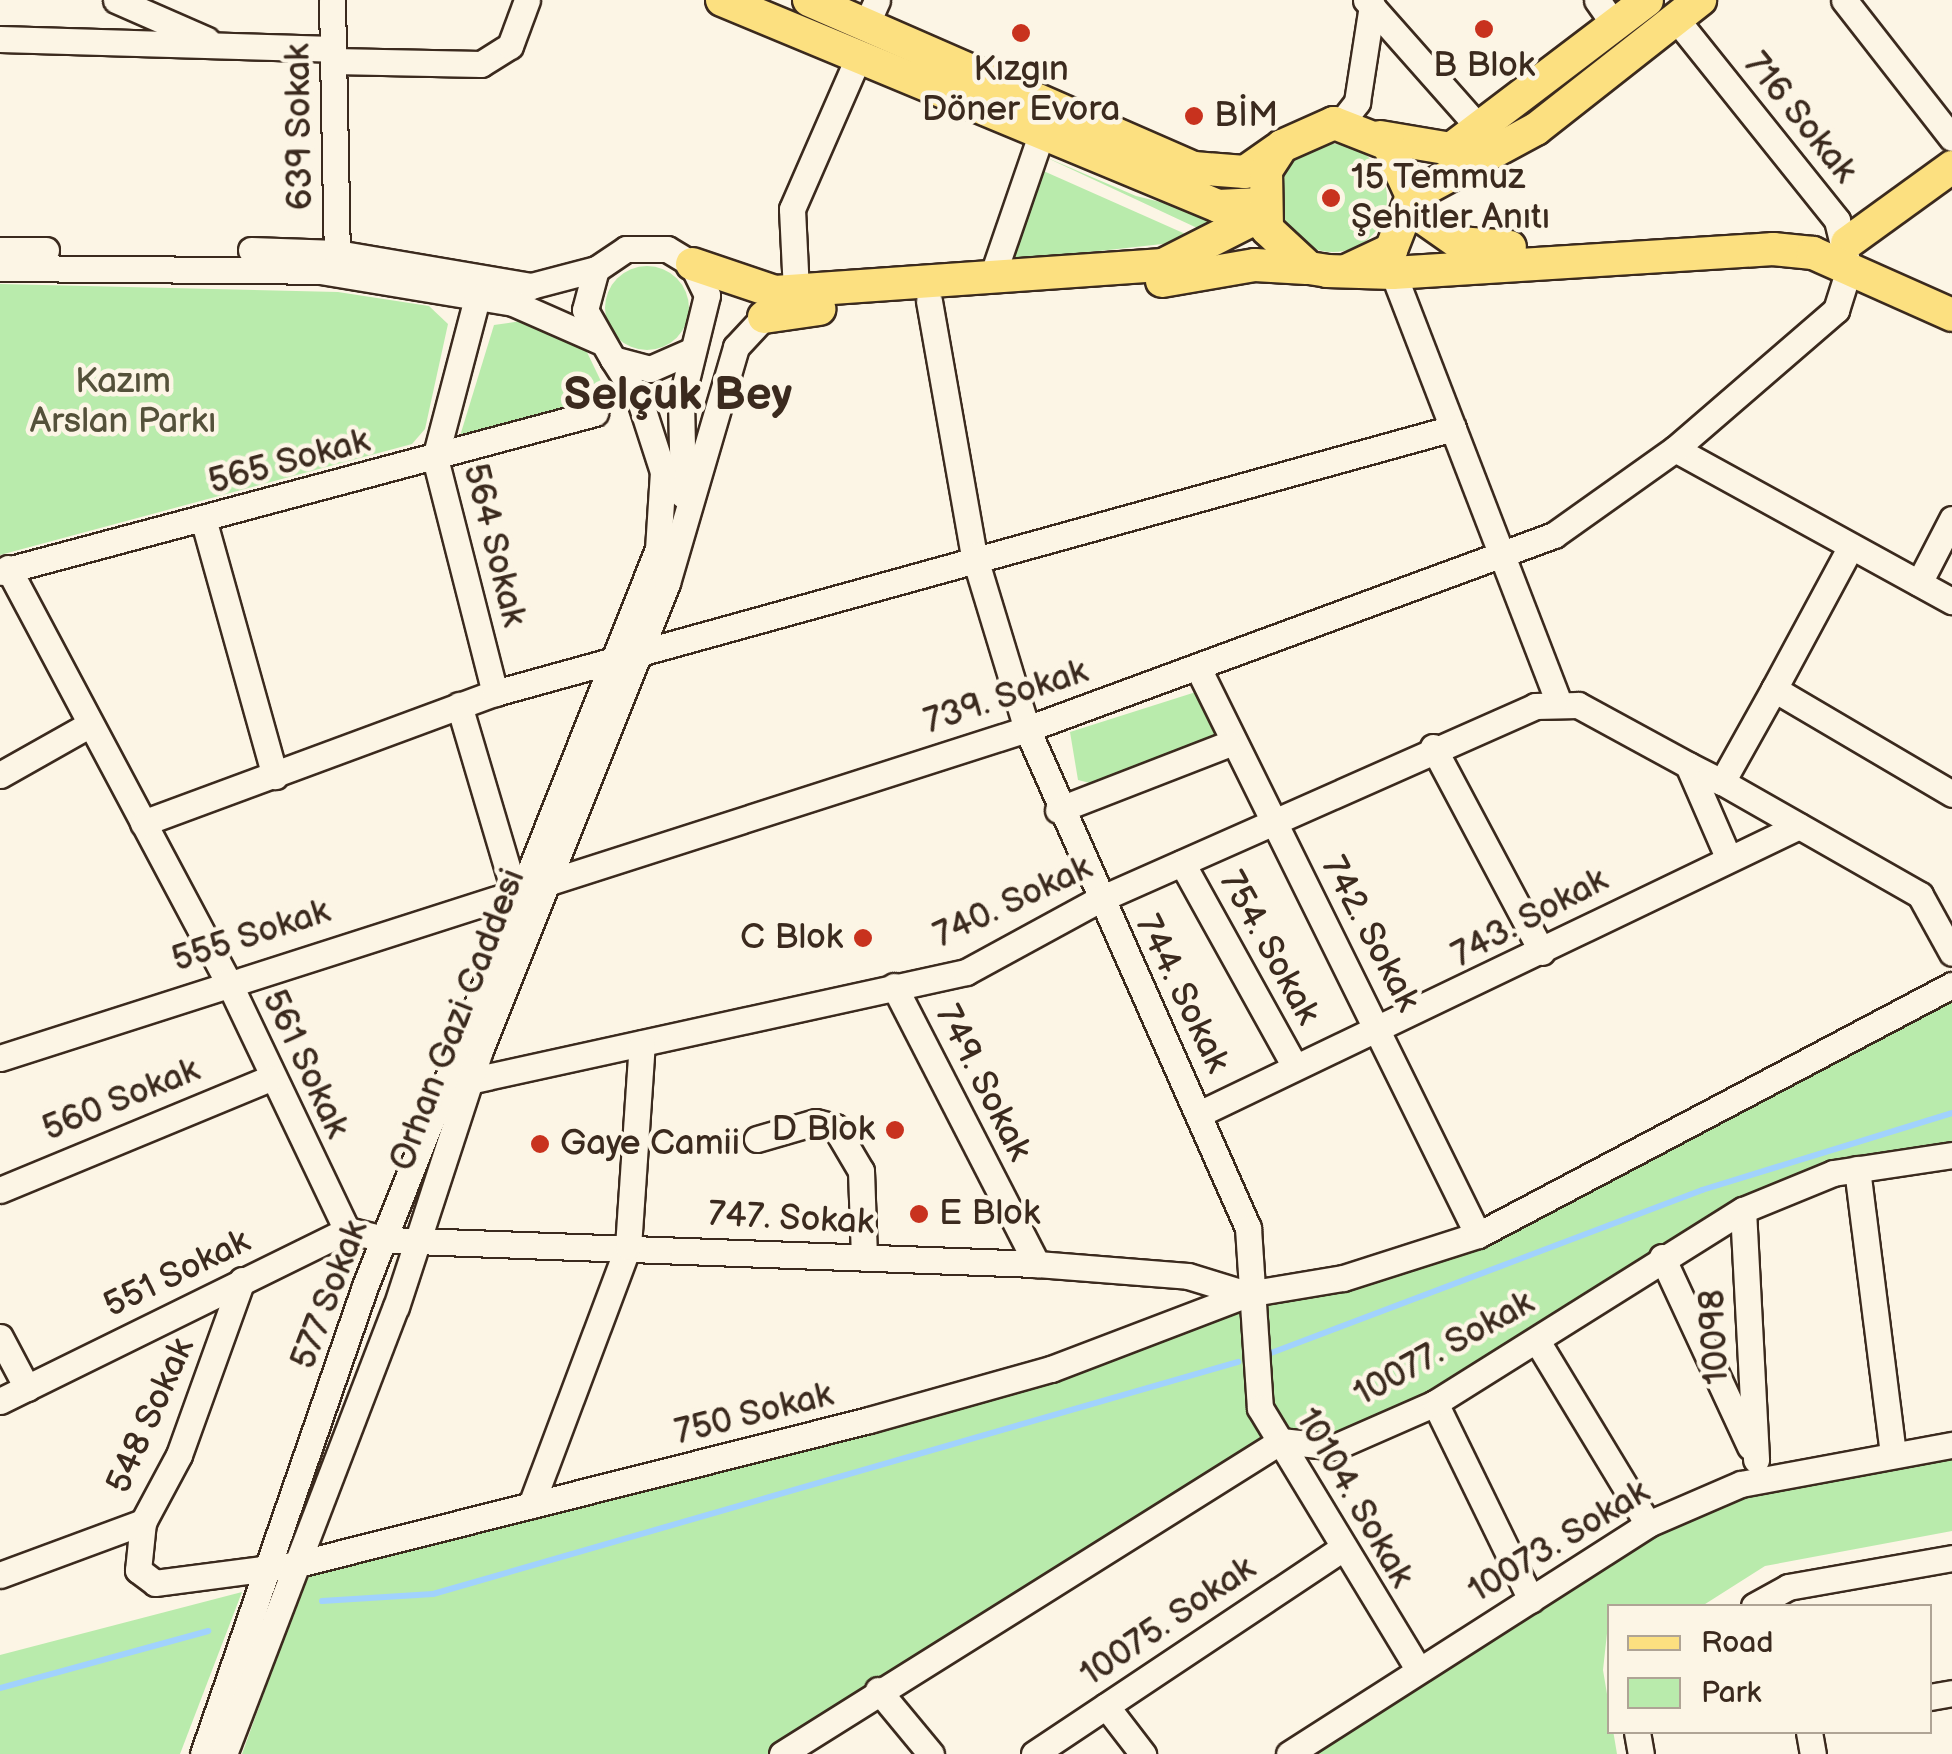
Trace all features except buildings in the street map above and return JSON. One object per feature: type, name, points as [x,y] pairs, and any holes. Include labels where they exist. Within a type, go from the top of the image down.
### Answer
[{"type":"main road","points":[[722,0],[858,60],[1218,206],[1262,209]]},
{"type":"main road","points":[[809,0],[872,12],[1194,168],[1245,172],[1306,130],[1340,124],[1437,153],[1481,130],[1606,13],[1647,0]]},
{"type":"main road","points":[[1410,202],[1536,130],[1688,10]]},
{"type":"main road","points":[[1346,270],[1391,250],[1410,202],[1405,168],[1376,135]]},
{"type":"main road","points":[[692,264],[756,290],[796,291],[1182,261],[1262,209],[1282,146]]},
{"type":"main road","points":[[1848,256],[1952,167]]},
{"type":"main road","points":[[1410,202],[1470,246],[1737,230],[1848,256],[1952,292]]},
{"type":"main road","points":[[1262,209],[1284,252],[1309,268]]},
{"type":"main road","points":[[764,318],[1255,265],[1393,273],[1774,250],[1848,256],[1952,316]]},
{"type":"street","points":[[116,0],[221,46]]},
{"type":"street","name":"639 Sokak","points":[[332,0],[337,253]]},
{"type":"street","points":[[0,39],[221,46],[481,64],[510,46],[527,0]]},
{"type":"street","points":[[1844,0],[1952,138]]},
{"type":"street","points":[[1340,124],[1357,102],[1369,2]]},
{"type":"street","points":[[1369,2],[1481,130]]},
{"type":"street","name":"716 Sokak","points":[[1688,10],[1848,256]]},
{"type":"street","points":[[796,291],[792,209],[858,60]]},
{"type":"street","points":[[992,277],[1041,134]]},
{"type":"street","points":[[0,250],[337,253],[531,286],[596,269],[646,246],[692,264],[707,294],[696,345],[681,528]]},
{"type":"street","name":"739. Sokak","points":[[519,885],[1026,730],[1502,560],[1675,449],[1836,310],[1848,256]]},
{"type":"street","points":[[0,268],[244,265],[477,298],[545,313],[606,350],[650,369],[696,345],[764,318]]},
{"type":"street","points":[[596,269],[585,310],[606,350]]},
{"type":"street","points":[[1393,273],[1559,703],[1722,782],[1920,895],[1952,953]]},
{"type":"street","name":"564 Sokak","points":[[477,298],[435,458],[495,693]]},
{"type":"street","name":"744. Sokak","points":[[929,301],[974,555],[1026,730],[1098,900],[1200,1112],[1248,1228],[1248,1294]]},
{"type":"street","name":"Orhan Gazi Caddesi","points":[[224,1754],[396,1307],[400,1240],[552,876],[630,654],[681,528],[736,347],[764,318]]},
{"type":"street","name":"577 Sokak","points":[[268,1568],[400,1240],[519,885],[630,654],[640,602],[662,528],[662,472],[640,401],[606,350]]},
{"type":"street","name":"565 Sokak","points":[[4,570],[204,522],[594,413]]},
{"type":"street","points":[[143,822],[495,693],[974,555],[1453,428]]},
{"type":"street","points":[[1675,449],[1952,601]]},
{"type":"street","points":[[1919,583],[1952,519]]},
{"type":"street","points":[[204,522],[276,776]]},
{"type":"street","points":[[1722,782],[1850,546]]},
{"type":"street","name":"561 Sokak","points":[[4,570],[228,981],[270,1078],[347,1230]]},
{"type":"street","name":"742. Sokak","points":[[1198,668],[1228,744],[1382,1029],[1478,1235]]},
{"type":"street","points":[[1774,689],[1952,794]]},
{"type":"street","name":"740. Sokak","points":[[469,1081],[966,972],[1098,900],[1433,747],[1559,703]]},
{"type":"street","points":[[459,705],[519,885]]},
{"type":"street","points":[[0,776],[87,726]]},
{"type":"street","points":[[1058,810],[1228,744]]},
{"type":"street","points":[[1433,747],[1542,952]]},
{"type":"street","points":[[1688,765],[1728,857]]},
{"type":"street","name":"743. Sokak","points":[[1200,1112],[1382,1029],[1798,826]]},
{"type":"street","name":"754. Sokak","points":[[1182,863],[1295,1067]]},
{"type":"street","name":"555 Sokak","points":[[0,1058],[519,885]]},
{"type":"street","name":"750 Sokak","points":[[143,1522],[138,1570],[155,1584],[294,1564],[1051,1368],[1248,1294],[1343,1278],[1478,1235],[1952,984]]},
{"type":"street","name":"749. Sokak","points":[[894,986],[1037,1264]]},
{"type":"street","points":[[531,1505],[628,1246],[642,1042]]},
{"type":"street","name":"560 Sokak","points":[[0,1190],[270,1078]]},
{"type":"street","points":[[757,1138],[816,1122],[835,1126],[861,1171],[864,1257]]},
{"type":"street","name":"10077. Sokak","points":[[1281,1442],[1334,1447],[1434,1403],[1662,1257],[1744,1210],[1857,1169],[1952,1155]]},
{"type":"street","points":[[1857,1169],[1893,1454]]},
{"type":"street","name":"10098","points":[[1744,1210],[1759,1470]]},
{"type":"street","points":[[347,1230],[400,1240]]},
{"type":"street","name":"551 Sokak","points":[[0,1401],[347,1230]]},
{"type":"street","name":"747. Sokak","points":[[400,1240],[1037,1264],[1188,1276],[1248,1294]]},
{"type":"street","points":[[1662,1257],[1759,1470]]},
{"type":"street","name":"548 Sokak","points":[[143,1522],[192,1425],[242,1280]]},
{"type":"street","name":"10104. Sokak","points":[[1248,1294],[1260,1408],[1342,1549],[1418,1668]]},
{"type":"street","points":[[0,1337],[27,1388]]},
{"type":"street","points":[[1537,1340],[1648,1524]]},
{"type":"street","points":[[1434,1403],[1530,1600]]},
{"type":"street","points":[[782,1754],[878,1690],[1281,1442]]},
{"type":"street","name":"10073. Sokak","points":[[1289,1754],[1648,1524],[1759,1470],[1952,1445]]},
{"type":"street","points":[[0,1575],[143,1522]]},
{"type":"street","name":"10075. Sokak","points":[[1034,1754],[1342,1549]]},
{"type":"street","points":[[1762,1604],[1952,1558]]},
{"type":"street","points":[[202,1754],[268,1568]]},
{"type":"street","points":[[878,1690],[931,1754]]},
{"type":"street","points":[[1106,1706],[1144,1754]]},
{"type":"green space","points":[[1333,144],[1354,148],[1371,160],[1383,177],[1387,198],[1383,219],[1371,236],[1354,248],[1333,252],[1312,248],[1295,236],[1283,219],[1279,198],[1283,177],[1295,160],[1312,148]]},
{"type":"green space","points":[[1043,156],[1136,196],[1217,216],[1210,234]]},
{"type":"green space","points":[[1039,169],[1199,240],[1008,261]]},
{"type":"green space","points":[[647,266],[663,269],[677,278],[686,292],[686,324],[677,338],[663,347],[647,350],[631,347],[617,338],[608,324],[605,308],[608,292],[617,278],[631,269]]},
{"type":"green space","name":"Kazım Arslan Parkı","points":[[0,284],[338,292],[429,306],[448,324],[425,429],[412,444],[0,555]]},
{"type":"green space","points":[[528,320],[585,348],[609,398],[460,436],[494,325]]},
{"type":"green space","points":[[1199,691],[1222,740],[1098,785],[1078,780],[1070,732]]},
{"type":"green space","points":[[1952,985],[1952,1155],[1833,1173],[1335,1447],[1281,1442],[782,1754],[242,1754],[306,1577],[1478,1235]]},
{"type":"green space","points":[[1952,1457],[1952,1531],[1765,1566],[1705,1604],[1607,1604],[1603,1670],[1607,1734],[1614,1734],[1617,1754],[1299,1754],[1714,1498]]},
{"type":"green space","points":[[242,1592],[180,1754],[0,1754],[0,1655]]},
{"type":"waterway","points":[[1271,1353],[1702,1190],[1952,1113]]},
{"type":"waterway","points":[[322,1601],[433,1594],[1238,1362]]},
{"type":"waterway","points":[[0,1688],[208,1631]]},
{"type":"place","name":"B Blok","points":[[1484,29]]},
{"type":"place","name":"Kızgın Döner Evora","points":[[1021,33]]},
{"type":"place","name":"BİM","points":[[1194,116]]},
{"type":"place","name":"15 Temmuz Şehitler Anıtı","points":[[1331,198]]},
{"type":"place","name":"C Blok","points":[[863,938]]},
{"type":"place","name":"D Blok","points":[[895,1130]]},
{"type":"place","name":"Gaye Camii","points":[[540,1144]]},
{"type":"place","name":"E Blok","points":[[919,1214]]},
{"type":"district","name":"Selçuk Bey","points":[[678,396]]}]
